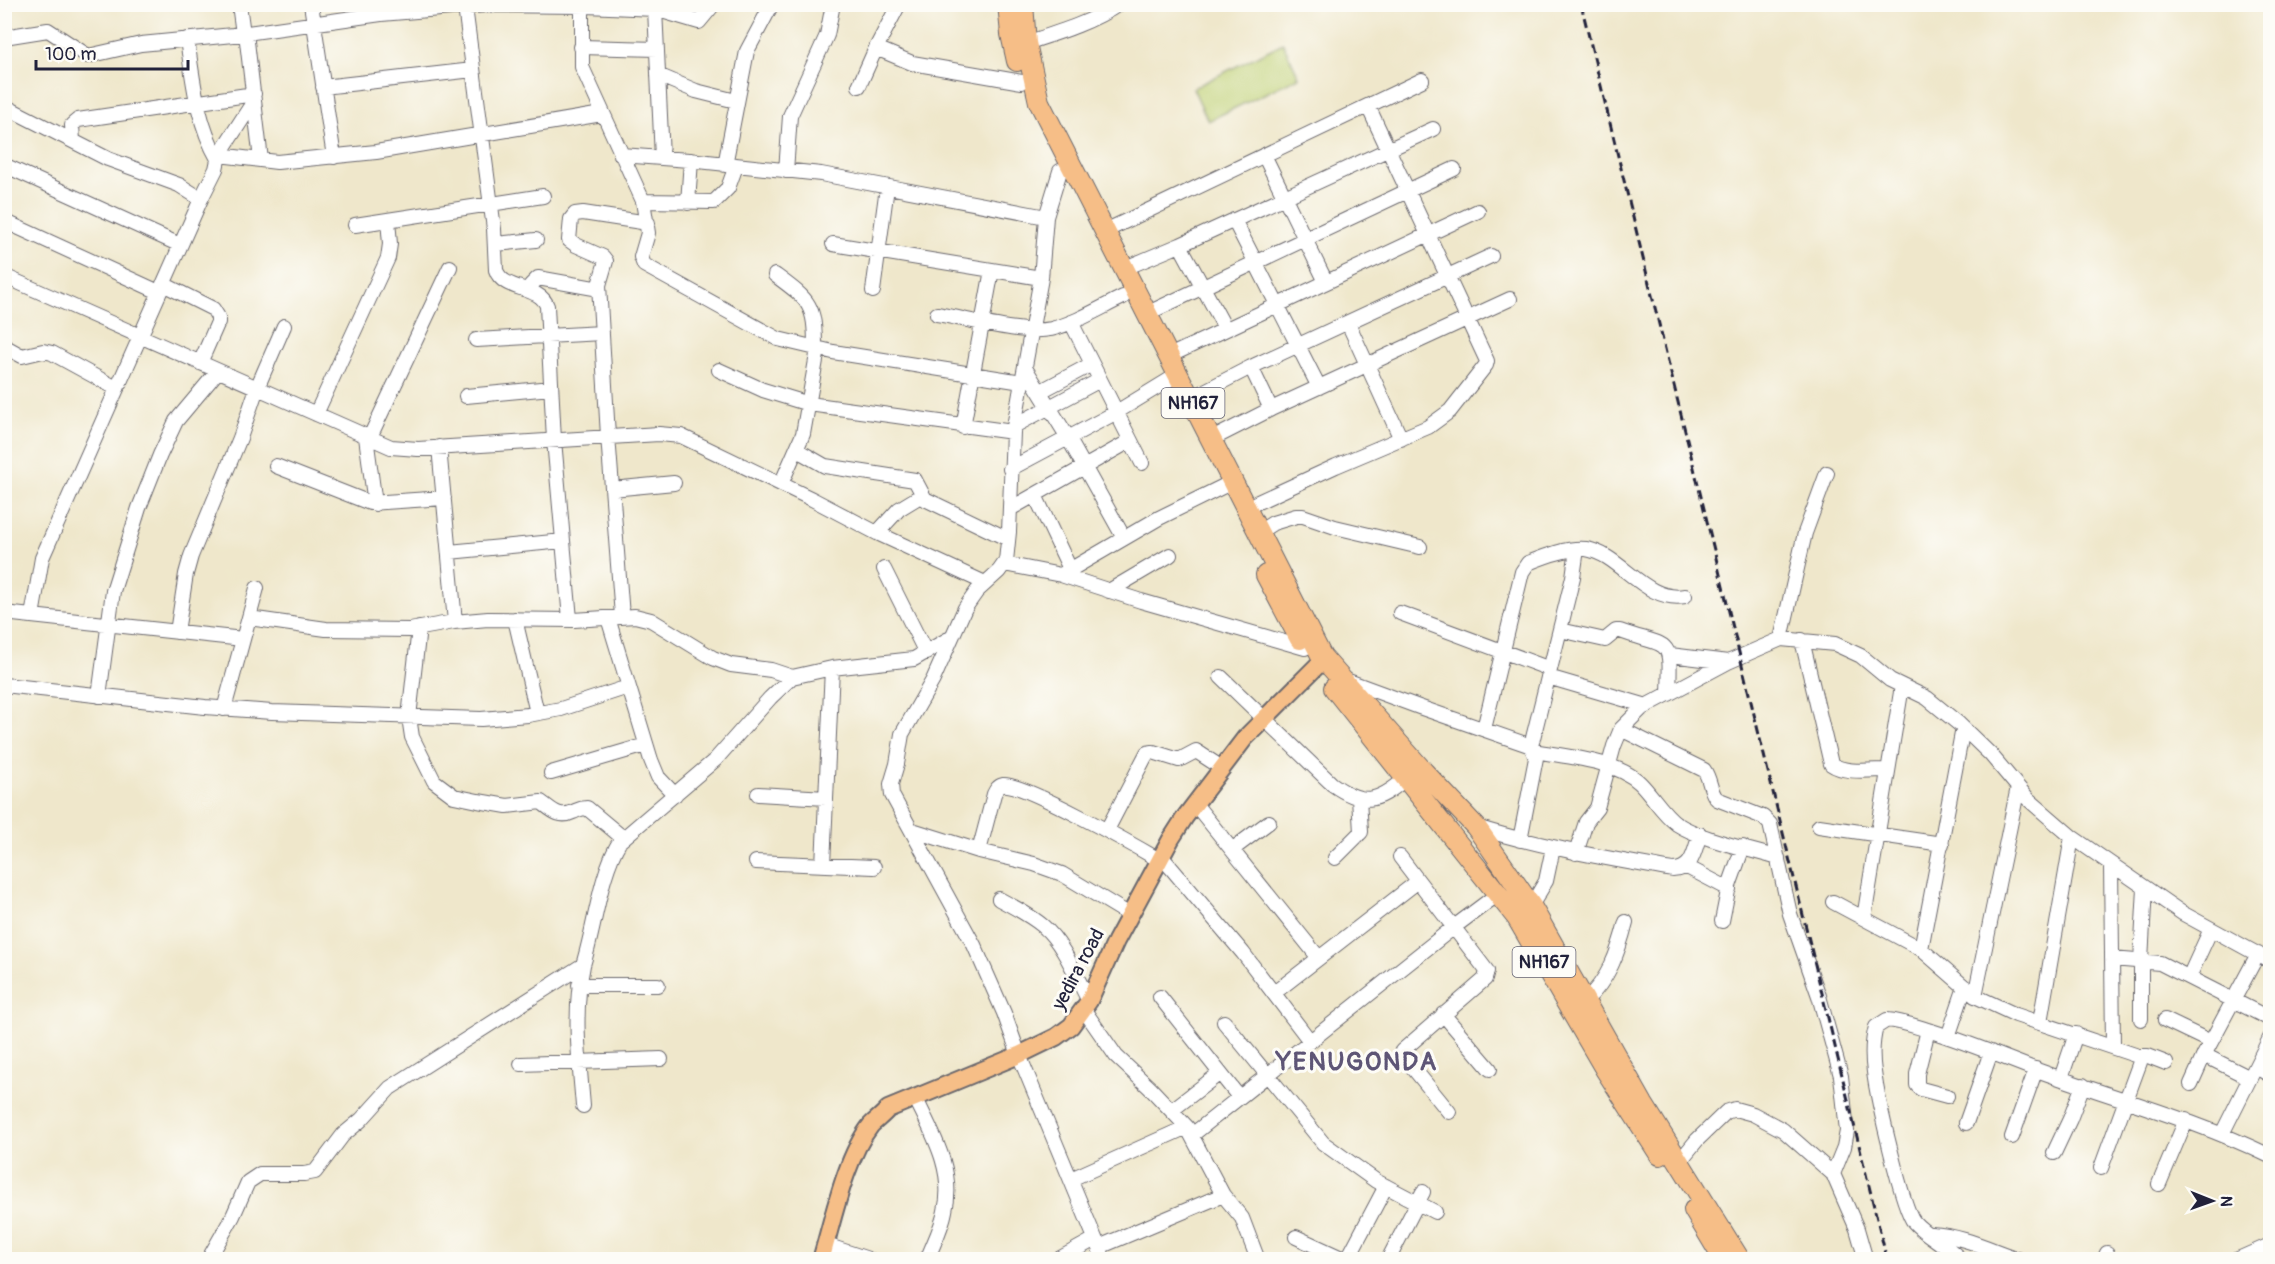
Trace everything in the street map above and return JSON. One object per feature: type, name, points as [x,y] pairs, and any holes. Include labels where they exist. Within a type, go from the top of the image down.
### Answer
[{"type":"highway","name":"NH167","points":[[1008,4],[1011,34],[1022,82],[1046,146],[1123,297],[1224,486],[1286,615],[1305,648],[1405,779],[1517,918],[1605,1069],[1724,1260]]},
{"type":"highway","name":"NH167","points":[[1023,4],[1026,44],[1039,102],[1103,232],[1191,398],[1322,657],[1476,827],[1531,906],[1644,1104],[1740,1260]]},
{"type":"main road","name":"yedira road","points":[[824,1252],[846,1177],[871,1125],[888,1109],[1019,1055],[1056,1037],[1071,1026],[1086,1006],[1160,858],[1195,804],[1264,718],[1318,665]]},
{"type":"street","points":[[239,4],[245,33],[261,160]]},
{"type":"street","points":[[310,4],[334,157]]},
{"type":"street","points":[[4,37],[48,30],[88,56],[141,44],[245,33],[381,14],[487,5],[655,7],[699,22],[714,4]]},
{"type":"street","points":[[643,201],[710,203],[717,200],[728,188],[736,101],[747,51],[772,4]]},
{"type":"street","points":[[786,171],[790,116],[827,35],[833,4]]},
{"type":"street","points":[[859,86],[899,4]]},
{"type":"street","points":[[1026,44],[1108,12],[1119,4]]},
{"type":"street","points":[[585,6],[581,46],[582,67],[643,201],[648,223],[648,233],[641,257],[644,265],[778,339],[816,348],[973,375],[1023,375],[1041,391],[1124,538]]},
{"type":"street","points":[[465,7],[498,275],[546,302],[554,440],[570,620]]},
{"type":"street","points":[[655,7],[662,158]]},
{"type":"street","points":[[187,39],[197,103],[211,146],[219,157],[278,162],[334,157],[482,136],[602,114]]},
{"type":"street","points":[[581,46],[657,49]]},
{"type":"street","points":[[876,48],[912,63],[1022,82]]},
{"type":"street","points":[[323,87],[473,70]]},
{"type":"street","points":[[658,75],[696,91],[736,101]]},
{"type":"street","points":[[1103,232],[1422,80]]},
{"type":"street","points":[[73,141],[72,125],[78,120],[197,103],[254,98]]},
{"type":"street","points":[[32,616],[42,558],[219,157],[254,98]]},
{"type":"street","points":[[4,106],[108,159],[179,185],[201,199]]},
{"type":"street","points":[[1246,507],[1428,427],[1450,411],[1484,369],[1487,361],[1368,106]]},
{"type":"street","points":[[1123,269],[1433,129]]},
{"type":"street","points":[[621,155],[821,174],[1046,217]]},
{"type":"street","points":[[1264,155],[1326,282]]},
{"type":"street","points":[[688,203],[691,160]]},
{"type":"street","points":[[4,165],[180,245]]},
{"type":"street","points":[[1146,314],[1454,169]]},
{"type":"street","points":[[1060,171],[1046,217],[1041,278],[1013,429],[1010,509],[1004,564],[965,608],[933,680],[902,734],[891,784],[892,795],[940,885],[966,927],[1005,1013],[1019,1055],[1100,1248]]},
{"type":"street","points":[[873,291],[887,187]]},
{"type":"street","points":[[355,225],[543,196]]},
{"type":"street","points":[[1169,356],[1478,211]]},
{"type":"street","points":[[622,616],[599,285],[606,261],[603,257],[576,246],[569,240],[575,214],[583,213],[648,223]]},
{"type":"street","points":[[316,414],[384,268],[390,244],[388,220]]},
{"type":"street","points":[[1234,220],[1319,387]]},
{"type":"street","points":[[4,221],[213,309],[218,322],[200,363]]},
{"type":"street","points":[[495,244],[536,240]]},
{"type":"street","points":[[833,244],[1041,278]]},
{"type":"street","points":[[1180,245],[1225,328]]},
{"type":"street","points":[[1191,398],[1491,256]]},
{"type":"street","points":[[375,504],[368,438],[450,267]]},
{"type":"street","points":[[963,427],[992,270]]},
{"type":"street","points":[[775,275],[801,294],[811,306],[816,348],[803,434],[782,484]]},
{"type":"street","points":[[4,276],[390,447],[439,447],[608,436],[674,435],[782,484],[877,533],[985,583]]},
{"type":"street","points":[[529,291],[538,278],[594,288],[599,285]]},
{"type":"street","points":[[937,314],[1031,331],[1051,329],[1071,322],[1123,297]]},
{"type":"street","points":[[1212,439],[1271,409],[1510,299]]},
{"type":"street","points":[[1071,322],[1142,463]]},
{"type":"street","points":[[1348,323],[1401,439]]},
{"type":"street","points":[[177,632],[191,556],[284,326]]},
{"type":"street","points":[[476,340],[602,333]]},
{"type":"street","points":[[4,346],[22,356],[43,351],[52,353],[116,388]]},
{"type":"street","points":[[1041,391],[1092,364]]},
{"type":"street","points":[[1251,368],[1271,409]]},
{"type":"street","points":[[718,370],[763,390],[809,404],[963,427],[1013,429],[1100,380]]},
{"type":"street","points":[[99,696],[112,591],[122,556],[160,455],[176,421],[218,371]]},
{"type":"street","points":[[1010,469],[1115,413],[1169,380]]},
{"type":"street","points":[[466,396],[551,388]]},
{"type":"street","points":[[1010,509],[1131,441]]},
{"type":"street","points":[[439,447],[455,622]]},
{"type":"street","points":[[797,450],[825,466],[915,480],[918,482],[922,495],[933,503],[1008,539]]},
{"type":"street","points":[[276,466],[362,501],[375,504],[444,498]]},
{"type":"street","points":[[1781,639],[1805,533],[1827,473]]},
{"type":"street","points":[[612,489],[674,483]]},
{"type":"street","points":[[1066,572],[1159,518],[1224,486]]},
{"type":"street","points":[[877,533],[899,509],[922,495]]},
{"type":"street","points":[[1035,495],[1066,572]]},
{"type":"street","points":[[1259,532],[1273,523],[1303,516],[1335,527],[1420,547]]},
{"type":"street","points":[[449,552],[563,541]]},
{"type":"street","points":[[1484,729],[1522,572],[1528,563],[1577,549],[1601,553],[1621,569],[1664,596],[1685,596]]},
{"type":"street","points":[[1520,840],[1536,758],[1533,748],[1573,577],[1577,549]]},
{"type":"street","points":[[1109,591],[1170,555]]},
{"type":"street","points":[[1004,564],[1066,572],[1109,591],[1305,648]]},
{"type":"street","points":[[884,569],[926,653]]},
{"type":"street","points":[[224,709],[257,588]]},
{"type":"street","points":[[4,613],[243,639]]},
{"type":"street","points":[[1400,613],[1503,651],[1549,673],[1647,706]]},
{"type":"street","points":[[249,618],[326,629],[419,628],[488,619],[570,620],[622,616],[651,620],[714,658],[731,664],[771,670],[792,677]]},
{"type":"street","points":[[608,618],[646,745],[658,777],[675,795]]},
{"type":"street","points":[[515,620],[537,713]]},
{"type":"street","points":[[419,628],[409,717],[412,737],[434,781],[454,796],[507,806],[541,802],[556,814],[563,815],[579,808],[587,808],[623,838]]},
{"type":"street","points":[[1560,630],[1599,640],[1605,640],[1616,631],[1620,631],[1660,643],[1666,647],[1670,655],[1669,694]]},
{"type":"street","points":[[583,1106],[576,1023],[579,985],[613,851],[623,838],[715,760],[770,698],[792,677],[832,668],[914,659],[952,637]]},
{"type":"street","points":[[1576,853],[1586,822],[1597,808],[1623,725],[1647,706],[1669,694],[1728,662],[1781,639],[1834,644],[1861,656],[1890,680],[1926,698],[1963,728],[1991,755],[2028,800],[2072,837],[2182,913],[2264,958],[2234,999],[2207,1048],[2191,1084]]},
{"type":"street","points":[[1802,640],[1831,764],[1847,770],[1888,770]]},
{"type":"street","points":[[1670,655],[1728,662]]},
{"type":"street","points":[[823,865],[832,668]]},
{"type":"street","points":[[1221,677],[1346,795],[1377,798],[1388,794],[1405,779]]},
{"type":"street","points":[[1341,678],[1533,748],[1609,765],[1639,782],[1664,812],[1678,824],[1700,834],[1778,858]]},
{"type":"street","points":[[4,685],[224,709],[481,719],[561,709],[628,687]]},
{"type":"street","points":[[1864,918],[1902,686]]},
{"type":"street","points":[[1921,949],[1963,728]]},
{"type":"street","points":[[1621,729],[1704,770],[1709,778],[1713,794],[1718,799],[1767,819],[1770,824],[1790,914],[1819,996],[1841,1076],[1847,1131],[1844,1147],[1833,1174]]},
{"type":"street","points":[[551,773],[646,745]]},
{"type":"street","points":[[1107,831],[1147,753],[1153,752],[1179,760],[1196,751],[1222,768]]},
{"type":"street","points":[[978,850],[994,794],[997,788],[1004,785],[1054,804],[1160,858],[1243,953],[1310,1041]]},
{"type":"street","points":[[1948,1036],[1970,992],[2000,885],[2018,787]]},
{"type":"street","points":[[758,794],[826,798]]},
{"type":"street","points":[[1335,858],[1361,832],[1359,798]]},
{"type":"street","points":[[1195,804],[1319,958]]},
{"type":"street","points":[[1233,849],[1269,822]]},
{"type":"street","points":[[1819,826],[1942,844]]},
{"type":"street","points":[[1476,827],[1576,853],[1673,870],[1687,867],[1729,890]]},
{"type":"street","points":[[912,830],[1062,874],[1130,915]]},
{"type":"street","points":[[1687,867],[1700,834]]},
{"type":"street","points":[[2040,1022],[2072,837]]},
{"type":"street","points":[[1722,921],[1743,847]]},
{"type":"street","points":[[1531,906],[1543,888],[1553,848]]},
{"type":"street","points":[[1400,857],[1485,966],[1487,975],[1404,1047],[1402,1053],[1449,1112]]},
{"type":"street","points":[[756,862],[874,867]]},
{"type":"street","points":[[2111,864],[2113,1047]]},
{"type":"street","points":[[1274,993],[1418,882]]},
{"type":"street","points":[[2141,1019],[2141,960],[2145,888]]},
{"type":"street","points":[[1071,1179],[1190,1131],[1239,1097],[1498,894]]},
{"type":"street","points":[[999,899],[1030,916],[1044,927],[1063,954],[1086,1006],[1116,1056],[1172,1110],[1190,1131],[1223,1195],[1242,1218],[1258,1260]]},
{"type":"street","points":[[1833,902],[1921,949],[1970,992],[2016,1015],[2138,1056],[2148,1056],[2166,1063]]},
{"type":"street","points":[[1585,1001],[1610,971],[1626,922]]},
{"type":"street","points":[[2189,977],[2211,929]]},
{"type":"street","points":[[2112,959],[2160,963],[2271,1019]]},
{"type":"street","points":[[208,1260],[233,1216],[248,1182],[260,1174],[315,1172],[343,1135],[361,1120],[390,1088],[583,965]]},
{"type":"street","points":[[579,985],[658,985]]},
{"type":"street","points":[[1160,997],[1239,1097]]},
{"type":"street","points":[[1443,1014],[1490,1069]]},
{"type":"street","points":[[1961,1260],[1942,1242],[1914,1222],[1903,1194],[1876,1087],[1873,1049],[1876,1027],[1887,1020],[1948,1036],[2036,1070],[2186,1120],[2271,1156]]},
{"type":"street","points":[[2164,1020],[2207,1048],[2253,1072],[2271,1075]]},
{"type":"street","points":[[1224,1022],[1323,1143],[1386,1186],[1420,1197],[1435,1212]]},
{"type":"street","points":[[1928,1030],[1917,1074],[1917,1085],[1921,1089],[1947,1096]]},
{"type":"street","points":[[2061,1078],[2076,1034]]},
{"type":"street","points":[[2222,1134],[2271,1038]]},
{"type":"street","points":[[1966,1124],[1992,1052]]},
{"type":"street","points":[[2101,1168],[2140,1062],[2138,1056]]},
{"type":"street","points":[[521,1064],[661,1059]]},
{"type":"street","points":[[2012,1137],[2036,1070]]},
{"type":"street","points":[[1172,1110],[1220,1073]]},
{"type":"street","points":[[2054,1153],[2070,1119],[2082,1085]]},
{"type":"street","points":[[915,1096],[943,1157],[947,1185],[945,1214],[927,1260]]},
{"type":"street","points":[[1679,1161],[1721,1115],[1735,1109],[1753,1114],[1783,1130],[1833,1174],[1857,1229],[1866,1260]]},
{"type":"street","points":[[2159,1184],[2186,1120]]},
{"type":"street","points":[[1296,1237],[1346,1260],[1386,1186]]},
{"type":"street","points":[[1057,1260],[1100,1248],[1223,1195]]},
{"type":"street","points":[[1388,1260],[1420,1197]]},
{"type":"street","points":[[1929,1234],[1950,1235],[1972,1240],[1994,1251],[2021,1260]]},
{"type":"street","points":[[2236,1260],[2271,1245]]},
{"type":"street","points":[[824,1252],[871,1260]]},
{"type":"green space","points":[[1283,43],[1299,77],[1208,121],[1193,88]]},
{"type":"railway","points":[[1581,4],[1887,1260]]},
{"type":"district","name":"YENUGONDA","points":[[1357,1062]]}]
